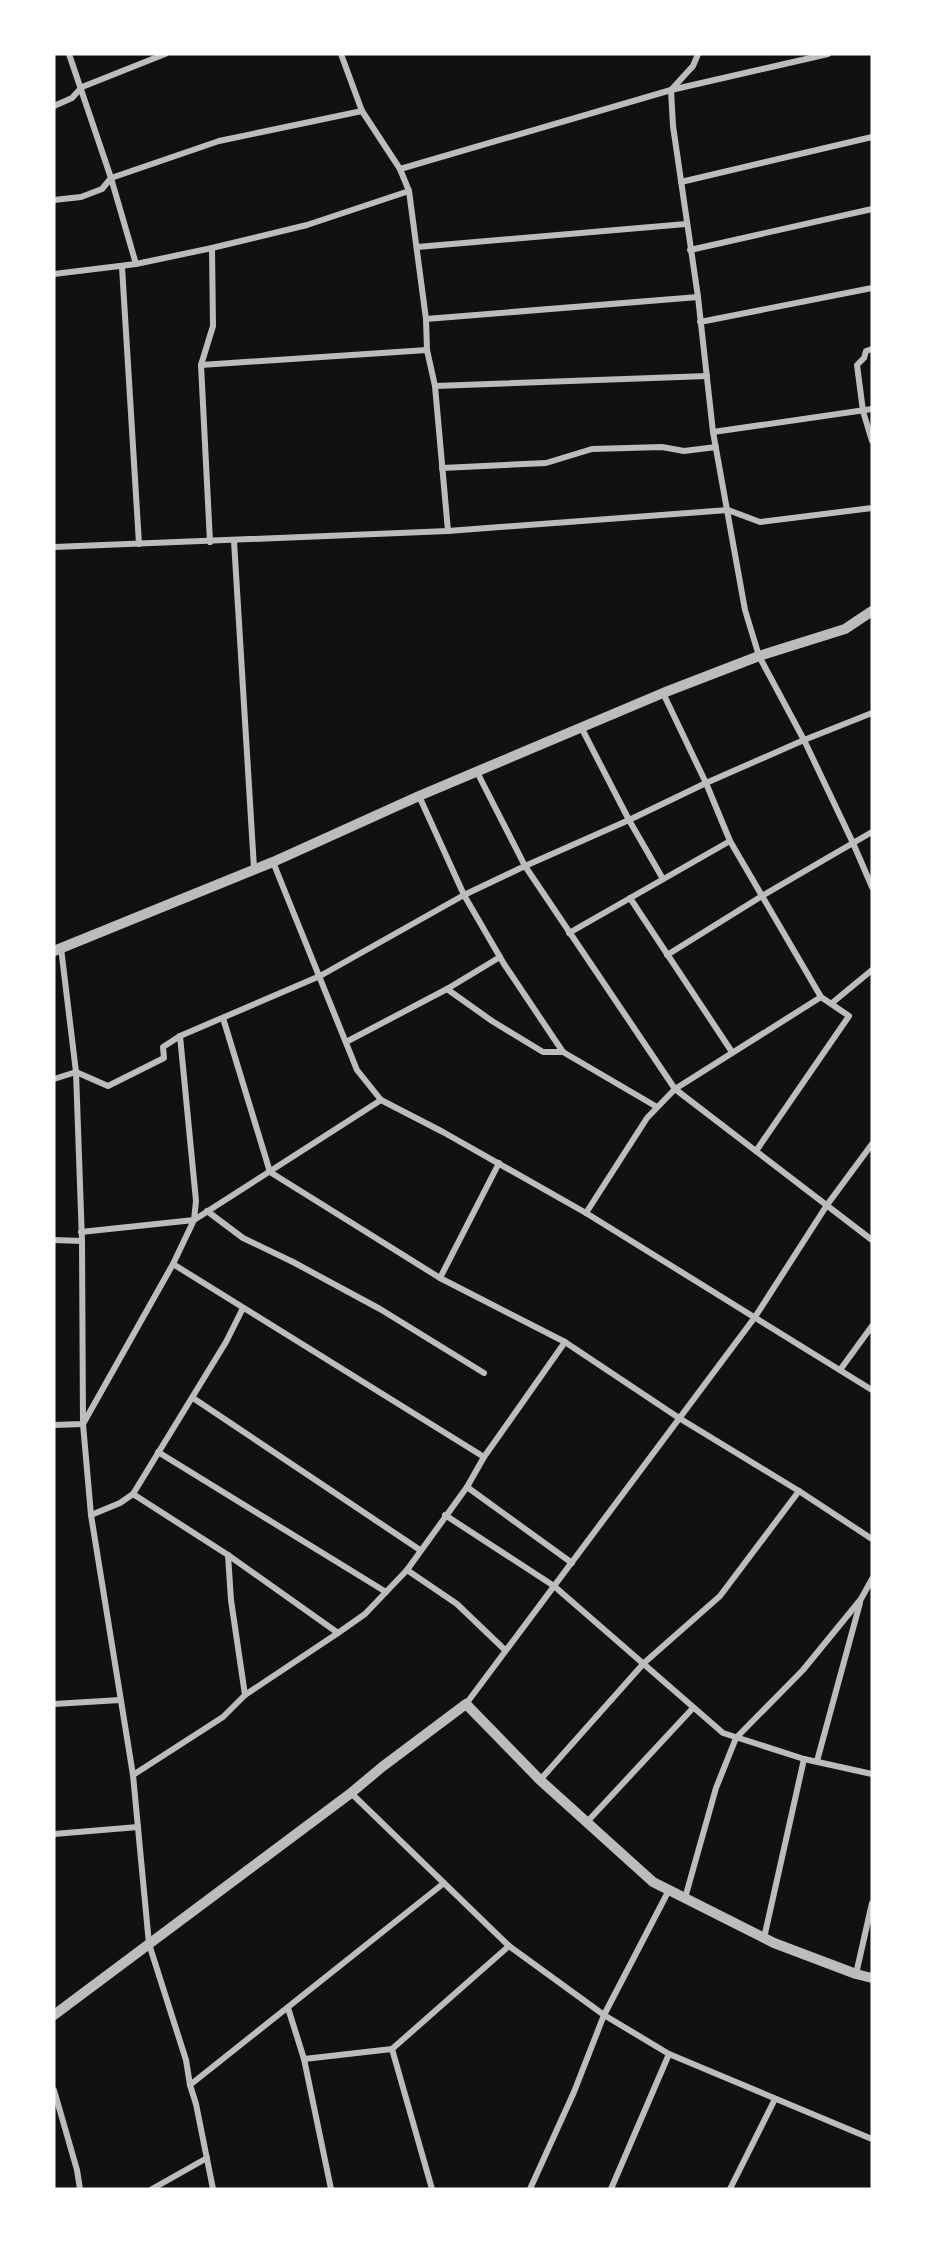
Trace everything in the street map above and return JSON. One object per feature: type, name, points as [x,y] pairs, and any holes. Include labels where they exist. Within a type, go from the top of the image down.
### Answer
[{"type":"street","points":[[69,54],[82,87],[136,264]]},
{"type":"street","points":[[54,106],[72,99],[82,87],[165,54]]},
{"type":"street","points":[[341,54],[362,111],[400,169],[409,191],[426,319],[427,350],[435,386],[448,531]]},
{"type":"street","points":[[698,54],[693,66],[671,90],[686,224],[698,297],[712,432],[745,610],[759,656],[804,740],[872,887]]},
{"type":"street","points":[[400,169],[671,90],[828,54]]},
{"type":"street","points":[[54,200],[81,197],[102,189],[111,178],[219,141],[362,111]]},
{"type":"street","points":[[681,182],[872,137]]},
{"type":"street","points":[[54,274],[122,267],[212,248],[307,225],[409,191]]},
{"type":"street","points":[[690,250],[872,209]]},
{"type":"street","points":[[417,247],[686,224]]},
{"type":"street","points":[[210,542],[201,365],[213,326],[212,248]]},
{"type":"street","points":[[122,267],[139,544]]},
{"type":"street","points":[[700,322],[872,288]]},
{"type":"street","points":[[426,319],[698,297]]},
{"type":"street","points":[[201,365],[427,350]]},
{"type":"street","points":[[872,350],[866,351],[864,358],[857,365],[863,411],[872,441]]},
{"type":"street","points":[[435,386],[707,376]]},
{"type":"street","points":[[712,432],[872,409]]},
{"type":"street","points":[[442,468],[546,464],[592,449],[662,447],[684,451],[716,447]]},
{"type":"street","points":[[54,547],[448,531],[728,510],[760,522],[872,508]]},
{"type":"street","points":[[234,541],[254,868]]},
{"type":"street","points":[[213,2189],[186,2060],[149,1944],[133,1775],[90,1515],[83,1425],[82,1241],[76,1072],[58,950],[273,862],[419,796],[663,693],[759,656],[845,629],[872,611]]},
{"type":"street","points":[[663,693],[706,783],[730,841],[821,997],[849,1016],[756,1151]]},
{"type":"street","points":[[54,1079],[76,1072],[108,1086],[164,1058],[162,1047],[180,1036],[320,976],[464,895],[706,783],[872,713]]},
{"type":"street","points":[[581,727],[629,820],[663,879]]},
{"type":"street","points":[[477,772],[525,866],[675,1089],[872,1240]]},
{"type":"street","points":[[419,796],[464,895],[500,957],[563,1052],[657,1107]]},
{"type":"street","points":[[667,955],[872,832]]},
{"type":"street","points":[[569,933],[730,841]]},
{"type":"street","points":[[273,862],[357,1070],[381,1100],[586,1213],[872,1390]]},
{"type":"street","points":[[630,898],[732,1052]]},
{"type":"street","points":[[346,1042],[447,989],[500,957]]},
{"type":"street","points":[[832,1004],[872,970]]},
{"type":"street","points":[[447,989],[492,1022],[543,1052],[563,1052]]},
{"type":"street","points":[[586,1213],[646,1118],[675,1089],[821,997]]},
{"type":"street","points":[[224,1018],[270,1172],[440,1278],[565,1342],[679,1418],[799,1491],[872,1539]]},
{"type":"street","points":[[83,1425],[173,1264],[194,1220],[196,1201],[180,1036]]},
{"type":"street","points":[[81,1232],[194,1220],[381,1100]]},
{"type":"street","points":[[54,2015],[466,1704],[755,1317],[827,1205],[872,1144]]},
{"type":"street","points":[[440,1278],[499,1163]]},
{"type":"street","points":[[207,1211],[243,1238],[380,1309],[484,1373]]},
{"type":"street","points":[[54,1240],[82,1241]]},
{"type":"street","points":[[173,1264],[484,1457]]},
{"type":"street","points":[[90,1515],[120,1503],[133,1494],[193,1398],[243,1308]]},
{"type":"street","points":[[840,1370],[872,1326]]},
{"type":"street","points":[[133,1775],[223,1717],[245,1695],[365,1614],[407,1569],[467,1486],[484,1457],[565,1342]]},
{"type":"street","points":[[193,1398],[420,1550]]},
{"type":"street","points":[[54,1425],[83,1425]]},
{"type":"street","points":[[158,1452],[386,1592]]},
{"type":"street","points":[[467,1486],[572,1563]]},
{"type":"street","points":[[540,1780],[644,1663],[720,1596],[799,1491]]},
{"type":"street","points":[[133,1494],[228,1555],[338,1633]]},
{"type":"street","points":[[445,1515],[554,1586],[723,1733],[804,1759],[872,1774]]},
{"type":"street","points":[[228,1555],[231,1600],[245,1695]]},
{"type":"street","points":[[407,1569],[457,1604],[505,1650]]},
{"type":"street","points":[[685,1898],[716,1788],[736,1738],[803,1670],[861,1599],[872,1579]]},
{"type":"street","points":[[817,1761],[861,1599]]},
{"type":"street","points":[[54,1704],[120,1700]]},
{"type":"street","points":[[466,1704],[540,1780],[653,1882],[764,1938],[856,1974],[872,1978]]},
{"type":"street","points":[[587,1822],[693,1708]]},
{"type":"street","points":[[764,1938],[804,1759]]},
{"type":"street","points":[[351,1793],[509,1947],[604,2015],[669,2054],[872,2139]]},
{"type":"street","points":[[54,1834],[138,1827]]},
{"type":"street","points":[[190,2085],[444,1883]]},
{"type":"street","points":[[530,2189],[574,2092],[604,2015],[669,1890]]},
{"type":"street","points":[[856,1974],[872,1903]]},
{"type":"street","points":[[304,2060],[392,2049],[509,1947]]},
{"type":"street","points":[[288,2008],[304,2060],[331,2189]]},
{"type":"street","points":[[392,2049],[432,2189]]},
{"type":"street","points":[[610,2189],[669,2054]]},
{"type":"street","points":[[54,2090],[77,2170],[80,2189]]},
{"type":"street","points":[[730,2189],[775,2099]]},
{"type":"street","points":[[152,2189],[207,2158]]}]
